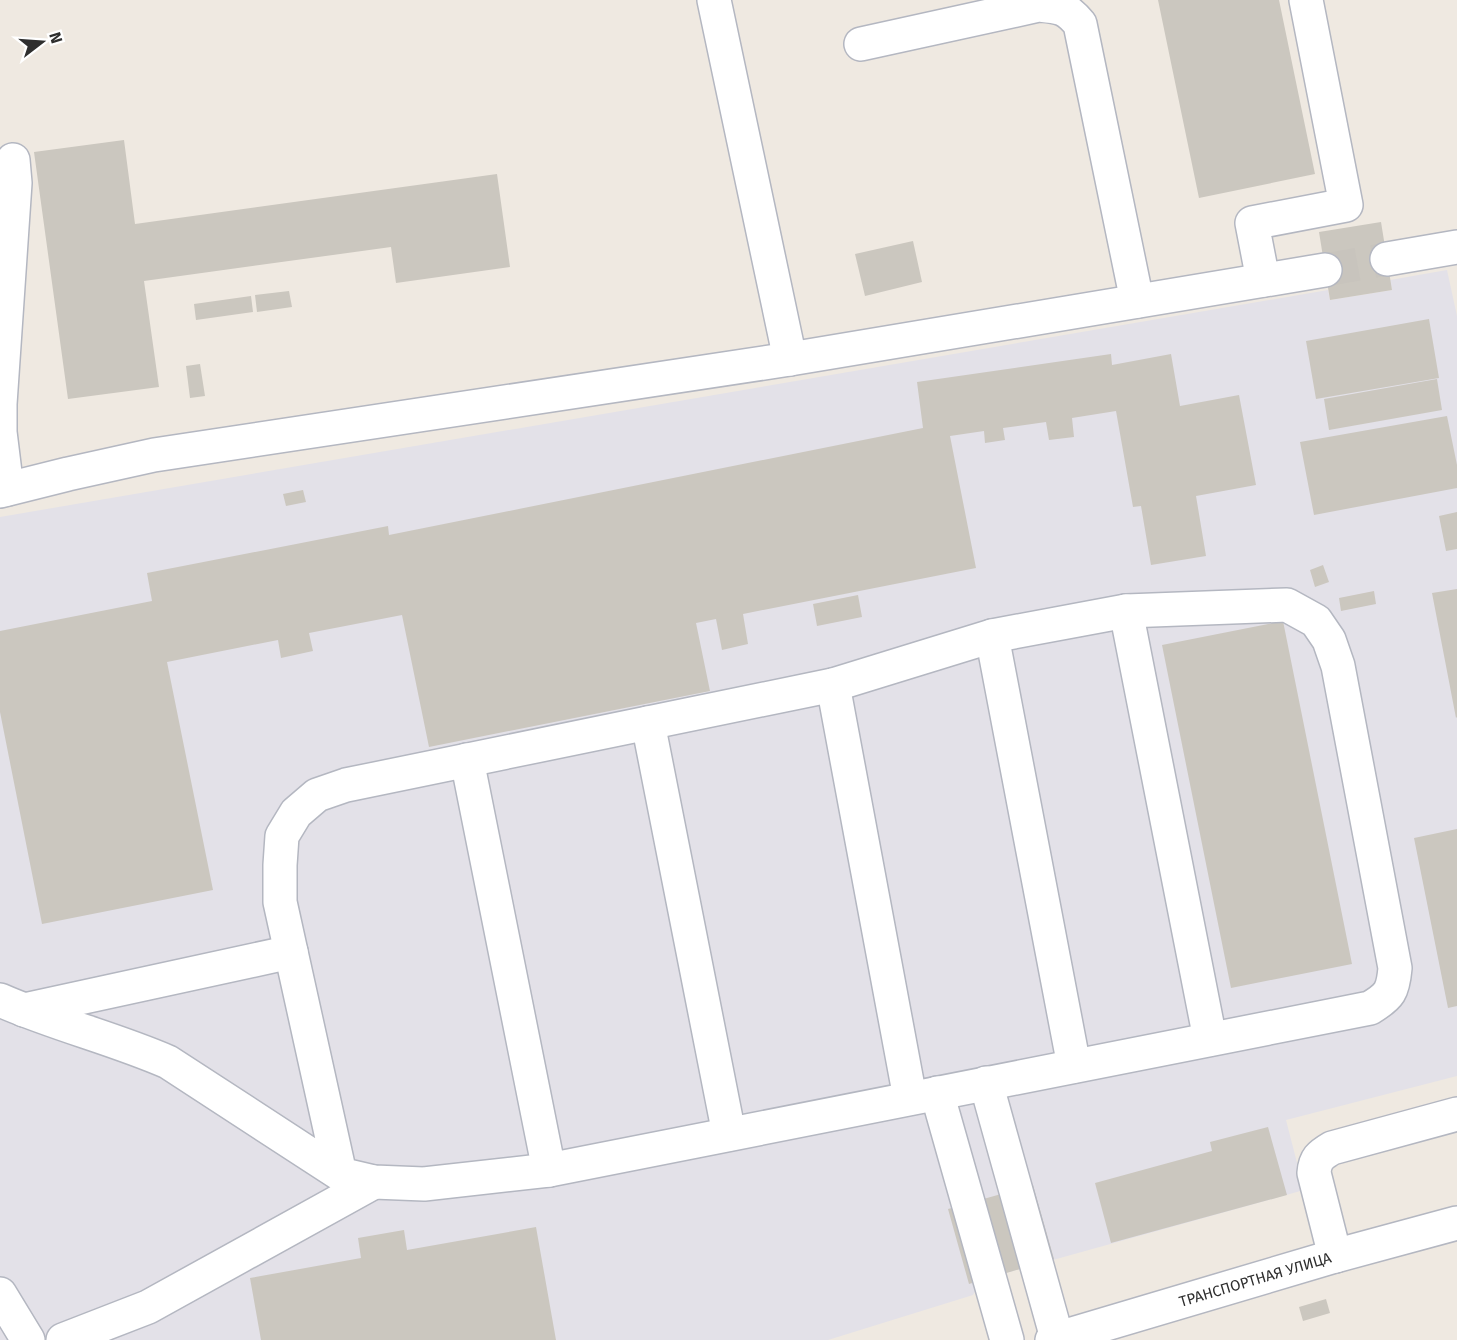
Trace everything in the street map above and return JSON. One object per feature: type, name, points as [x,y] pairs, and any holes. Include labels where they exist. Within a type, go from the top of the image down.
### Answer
[{"type":"street","points":[[714,0],[790,359]]},
{"type":"street","points":[[1263,280],[1252,223],[1346,205],[1306,0]]},
{"type":"street","points":[[861,44],[1039,5],[1056,7],[1071,13],[1080,24],[1137,301]]},
{"type":"street","points":[[13,160],[15,183],[0,404],[4,490],[154,455],[790,359],[1324,270]]},
{"type":"street","points":[[1387,259],[1457,248]]},
{"type":"street","points":[[12,1005],[168,1062],[340,1174],[374,1182],[424,1184],[549,1170],[1370,1008],[1386,998],[1393,985],[1395,968],[1338,666],[1329,640],[1316,621],[1287,605],[1126,611],[993,636],[833,685],[346,785],[317,795],[296,813],[282,836],[280,902],[340,1174]]},
{"type":"street","points":[[1126,611],[1210,1039]]},
{"type":"street","points":[[993,636],[1074,1066]]},
{"type":"street","points":[[833,685],[923,1096],[1007,1340]]},
{"type":"street","points":[[648,723],[729,1134]]},
{"type":"street","points":[[467,760],[549,1170]]},
{"type":"street","points":[[12,1005],[291,952]]},
{"type":"street","points":[[986,1083],[1055,1339]]},
{"type":"street","points":[[1335,1256],[1314,1173],[1315,1164],[1322,1154],[1332,1148],[1457,1114]]},
{"type":"street","points":[[63,1340],[148,1307],[374,1182]]},
{"type":"street","name":"ТРАНСПОРТНАЯ УЛИЦА","points":[[1055,1339],[1335,1256],[1457,1223]]},
{"type":"street","points":[[0,1294],[28,1340]]},
{"type":"shaded area","points":[[1447,270],[1457,316],[1457,1076],[1286,1120],[1304,1190],[977,1281],[978,1287],[973,1295],[828,1340],[0,1340],[0,517],[1328,290],[1330,300],[1392,290],[1390,280]]},
{"type":"building","points":[[1158,0],[1279,0],[1315,174],[1199,198]]},
{"type":"building","points":[[124,140],[135,224],[497,174],[510,267],[396,283],[391,247],[144,281],[159,387],[68,399],[34,152]]},
{"type":"building","points":[[1381,222],[1392,290],[1330,300],[1319,232]]},
{"type":"building","points":[[913,241],[922,282],[865,296],[855,254]]},
{"type":"building","points":[[289,291],[292,307],[257,312],[255,295]]},
{"type":"building","points":[[251,296],[253,312],[196,320],[194,304]]},
{"type":"building","points":[[1429,319],[1439,378],[1316,399],[1306,341]]},
{"type":"building","points":[[1111,354],[1112,365],[1171,354],[1180,406],[1239,395],[1256,485],[1196,496],[1206,556],[1151,565],[1141,506],[1133,507],[1116,411],[1072,418],[1074,437],[1049,440],[1046,422],[1003,428],[1005,440],[985,443],[984,431],[950,436],[976,568],[743,614],[748,644],[722,650],[716,619],[696,623],[710,691],[429,747],[402,615],[309,633],[313,651],[281,658],[278,640],[167,662],[213,890],[42,924],[0,712],[0,631],[152,601],[147,573],[388,526],[389,535],[923,428],[917,382]]},
{"type":"building","points":[[200,364],[205,396],[190,398],[186,366]]},
{"type":"building","points":[[1437,379],[1442,410],[1329,430],[1324,399]]},
{"type":"building","points":[[1447,416],[1457,465],[1457,488],[1314,515],[1300,442]]},
{"type":"building","points":[[303,490],[306,502],[286,506],[283,494]]},
{"type":"building","points":[[1457,512],[1457,549],[1446,551],[1439,516]]},
{"type":"building","points":[[1323,565],[1329,582],[1315,587],[1310,570]]},
{"type":"building","points":[[1457,589],[1457,717],[1456,718],[1432,593]]},
{"type":"building","points":[[1374,591],[1376,604],[1341,611],[1339,598]]},
{"type":"building","points":[[858,595],[862,617],[817,626],[813,604]]},
{"type":"building","points":[[1283,621],[1352,964],[1231,988],[1162,645]]},
{"type":"building","points":[[1457,829],[1457,1006],[1448,1008],[1414,838]]},
{"type":"building","points":[[1268,1127],[1287,1195],[1111,1243],[1095,1183],[1212,1151],[1210,1142]]},
{"type":"building","points":[[1033,1185],[1054,1259],[969,1284],[948,1209]]},
{"type":"building","points":[[536,1227],[556,1340],[261,1340],[250,1278],[361,1258],[358,1238],[404,1230],[407,1250]]},
{"type":"building","points":[[1326,1299],[1330,1313],[1303,1321],[1299,1307]]},
{"type":"tunnel","points":[[1325,270],[1387,259]]}]
